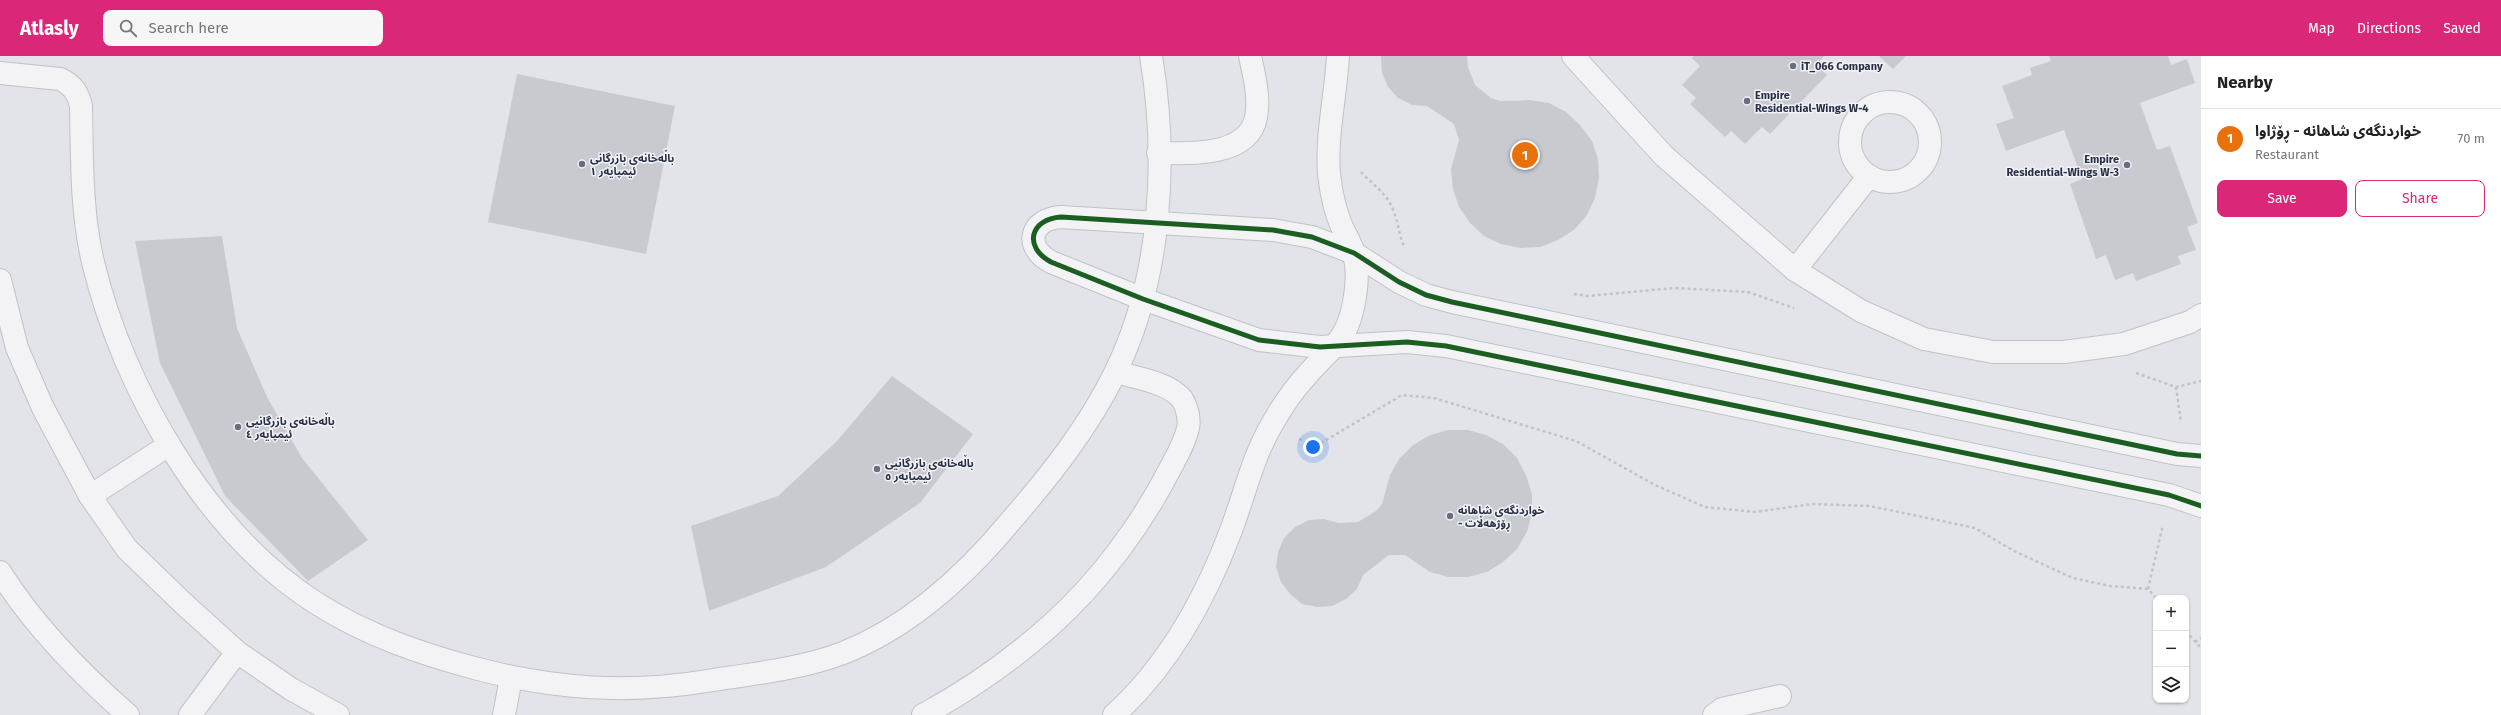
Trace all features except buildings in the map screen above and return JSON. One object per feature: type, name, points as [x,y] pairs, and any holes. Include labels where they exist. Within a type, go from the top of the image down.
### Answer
[{"type":"street","points":[[0,73],[60,79],[68,83],[79,96],[81,106],[86,212],[93,262],[130,368],[169,445],[200,492],[242,540],[281,576],[314,602],[355,626],[403,647],[511,678],[562,685],[622,690],[676,686],[793,666],[842,653],[880,634],[939,595],[982,556],[1053,470],[1083,426],[1116,372],[1143,299],[1157,223],[1158,98],[1151,56]]},
{"type":"street","points":[[1158,153],[1191,154],[1217,150],[1237,143],[1246,136],[1256,118],[1250,56]]},
{"type":"street","points":[[1114,715],[1150,677],[1182,631],[1208,585],[1230,533],[1258,452],[1270,428],[1284,405],[1307,374],[1336,347],[1348,325],[1354,302],[1356,278],[1354,253],[1342,226],[1333,197],[1328,149],[1338,56]]},
{"type":"street","points":[[1573,56],[1664,156],[1795,270],[1861,311],[1924,339],[1993,352],[2064,352],[2124,344],[2190,322],[2201,315]]},
{"type":"street","points":[[1795,270],[1869,176]]},
{"type":"street","points":[[2201,456],[2177,454],[1452,302],[1426,295],[1398,282],[1354,253],[1334,244],[1290,232],[1157,223],[1049,218],[1039,224],[1034,235],[1034,246],[1040,256],[1143,299],[1259,340],[1289,345],[1336,347],[1407,342],[1446,346],[2169,495],[2201,506]]},
{"type":"street","points":[[0,280],[17,348],[43,408],[90,496],[128,549],[184,604],[237,652],[291,689],[338,715]]},
{"type":"street","points":[[923,715],[955,697],[1005,663],[1052,624],[1095,581],[1133,529],[1164,480],[1185,440],[1189,426],[1188,412],[1182,399],[1171,390],[1116,372]]},
{"type":"street","points":[[90,496],[169,445]]},
{"type":"street","points":[[0,572],[44,630],[83,673],[128,715]]},
{"type":"street","points":[[190,715],[237,652]]},
{"type":"street","points":[[504,715],[511,678]]},
{"type":"street","points":[[1714,715],[1722,709],[1780,696]]},
{"type":"path","points":[[1328,149],[1354,153],[1361,173],[1386,196],[1394,211],[1400,239],[1407,251]]},
{"type":"path","points":[[1572,294],[1588,296],[1674,288],[1748,292],[1797,309]]},
{"type":"path","points":[[2133,372],[2176,387],[2201,381]]},
{"type":"path","points":[[2176,387],[2182,427]]},
{"type":"path","points":[[1270,428],[1316,446],[1402,395],[1434,398],[1576,441],[1655,486],[1705,507],[1755,512],[1812,504],[1870,506],[1975,528],[2014,551],[2073,578],[2110,586],[2148,589],[2153,595]]},
{"type":"path","points":[[2148,589],[2164,521]]},
{"type":"path","points":[[2189,635],[2201,648]]},
{"type":"path","points":[[2195,642],[2201,638]]},
{"type":"cycle path","points":[[2201,456],[2177,454],[1452,302],[1426,295],[1399,282],[1354,253],[1312,237],[1273,230],[1061,217],[1042,223],[1037,228],[1034,235],[1036,249],[1042,256],[1051,262],[1143,299],[1259,340],[1320,347],[1407,342],[1446,346],[2169,495],[2201,506]]},
{"type":"place","name":"iT_066 Company","points":[[1793,66]]},
{"type":"place","name":"Empire Residential-Wings W-4","points":[[1747,101]]},
{"type":"place","name":"خواردنگەی شاھانە - ڕۆژاوا","points":[[1525,155]]},
{"type":"place","name":"باڵەخانەی بازرگانی ئیمپایەر ١","points":[[582,164]]},
{"type":"place","name":"Empire Residential-Wings W-3","points":[[2127,165]]},
{"type":"place","name":"باڵەخانەی بازرگانیی ئیمپایەر ٤","points":[[238,427]]},
{"type":"place","name":"باڵەخانەی بازرگانیی ئیمپایەر ٥","points":[[877,469]]},
{"type":"place","name":"خواردنگەی شاھانە - ڕۆژھەڵات","points":[[1450,516]]}]
